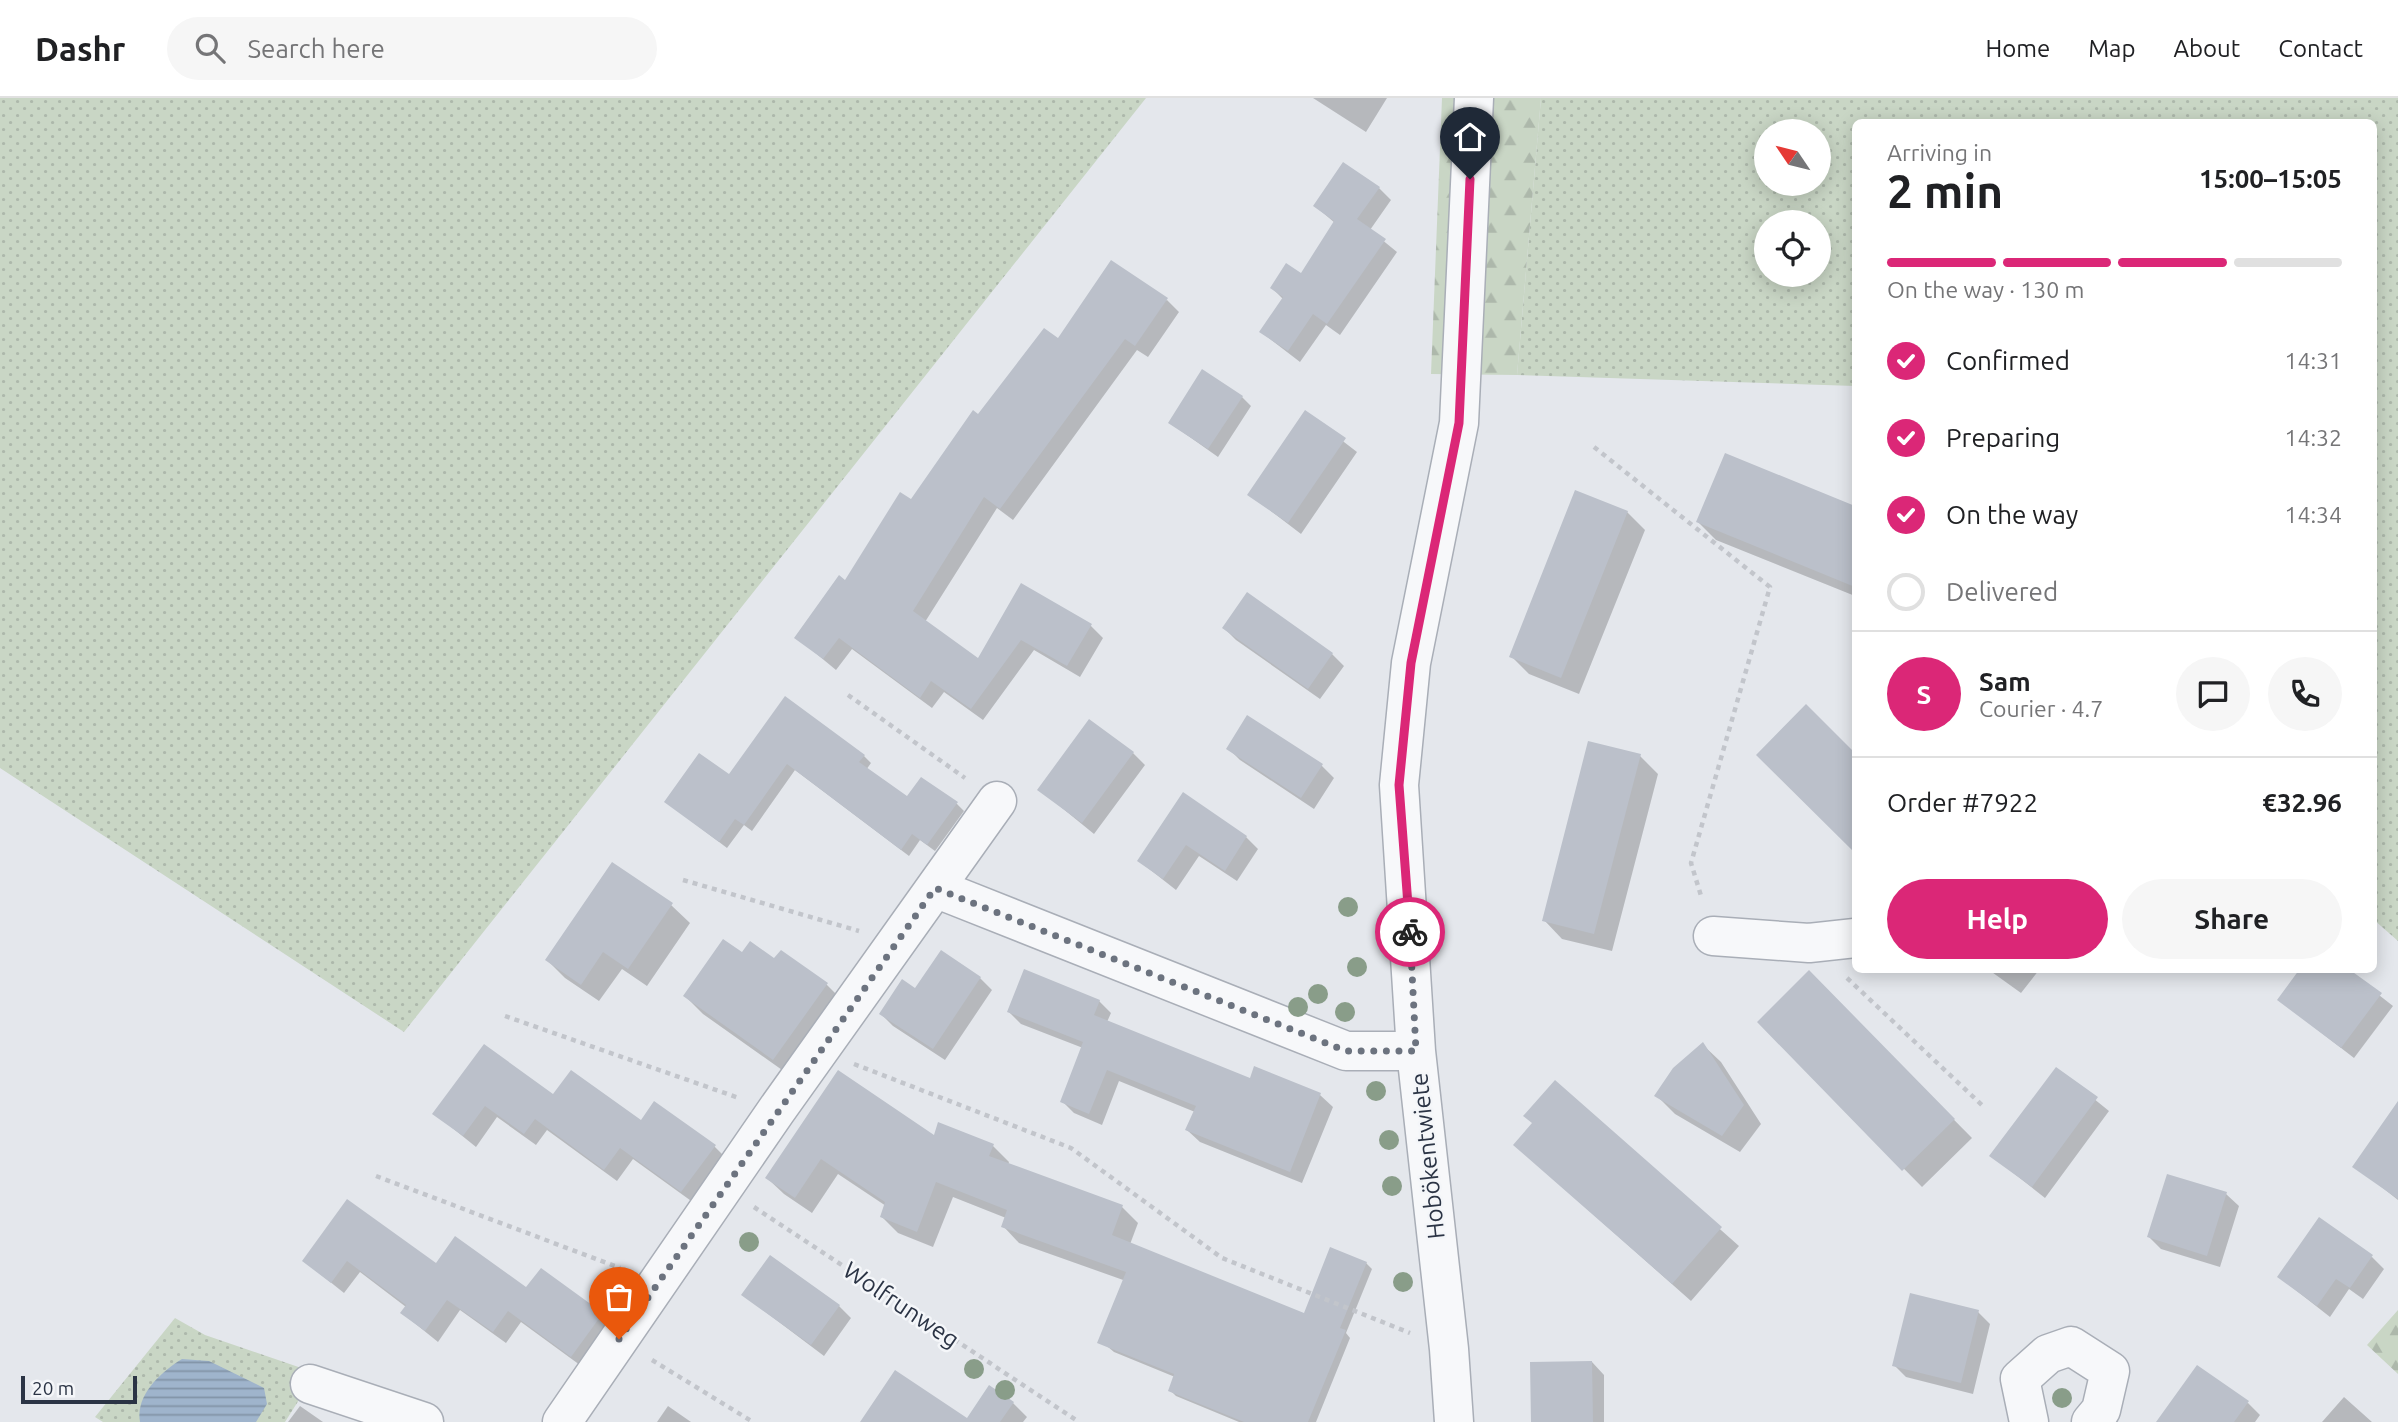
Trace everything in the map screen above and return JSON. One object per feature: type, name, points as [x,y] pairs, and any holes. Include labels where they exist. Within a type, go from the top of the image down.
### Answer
[{"type":"street","name":"Hobökentwiete","points":[[1454,1422],[1449,1349],[1416,1051],[1399,785],[1411,663],[1459,423],[1474,98]]},
{"type":"street","points":[[562,1422],[776,1111],[997,802]]},
{"type":"street","points":[[935,888],[1346,1051],[1416,1051]]},
{"type":"street","points":[[1713,936],[1809,943],[1852,938]]},
{"type":"street","points":[[2029,1422],[2020,1379],[2048,1354],[2071,1346],[2110,1371],[2101,1409],[2091,1422]]},
{"type":"street","points":[[310,1384],[424,1422]]},
{"type":"path","points":[[1594,447],[1770,587],[1691,863],[1713,936]]},
{"type":"path","points":[[848,695],[997,802]]},
{"type":"path","points":[[683,880],[897,942]]},
{"type":"path","points":[[1809,943],[1984,1107]]},
{"type":"path","points":[[505,1016],[776,1111]]},
{"type":"path","points":[[821,1051],[1071,1148],[1222,1258],[1449,1349]]},
{"type":"path","points":[[376,1176],[657,1282]]},
{"type":"path","name":"Wolfrunweg","points":[[724,1188],[1079,1422]]},
{"type":"path","points":[[619,1339],[753,1422]]},
{"type":"green space","points":[[0,98],[1146,98],[404,1032],[0,768]]},
{"type":"green space","points":[[1442,98],[1541,98],[1517,375],[1431,374]]},
{"type":"green space","points":[[1541,98],[2398,98],[2398,941],[2377,923],[2377,119],[1852,119],[1852,386],[1517,375]]},
{"type":"green space","points":[[2398,1310],[2398,1374],[2367,1345]]},
{"type":"green space","points":[[175,1318],[205,1335],[316,1373],[285,1422],[103,1422],[95,1417]]},
{"type":"water","points":[[182,1359],[209,1361],[264,1388],[267,1404],[256,1422],[140,1422],[142,1403],[151,1385]]},
{"type":"building","points":[[1343,162],[1380,187],[1357,219],[1386,239],[1327,324],[1313,314],[1288,351],[1259,332],[1283,297],[1270,288],[1286,263],[1301,273],[1334,221],[1313,206]]},
{"type":"building","points":[[1111,260],[1168,298],[1135,346],[1125,339],[1000,509],[984,497],[913,611],[978,658],[1021,583],[1092,624],[1067,666],[1021,640],[971,709],[931,681],[920,698],[839,638],[823,659],[794,638],[839,575],[845,580],[900,492],[911,499],[973,410],[978,414],[1044,328],[1058,338]]},
{"type":"building","points":[[1202,369],[1243,396],[1208,449],[1168,423]]},
{"type":"building","points":[[1305,410],[1346,438],[1288,523],[1247,495]]},
{"type":"building","points":[[1725,453],[1852,505],[1852,586],[1696,522]]},
{"type":"building","points":[[1575,490],[1628,511],[1561,678],[1509,657]]},
{"type":"building","points":[[1247,592],[1333,653],[1308,689],[1222,628]]},
{"type":"building","points":[[785,696],[865,755],[859,762],[907,796],[921,777],[958,802],[927,845],[912,834],[901,850],[787,764],[744,825],[735,819],[719,842],[664,802],[699,753],[729,774]]},
{"type":"building","points":[[1806,704],[1852,750],[1852,850],[1756,755]]},
{"type":"building","points":[[1247,715],[1323,764],[1301,798],[1226,749]]},
{"type":"building","points":[[1089,719],[1134,752],[1082,823],[1037,790]]},
{"type":"building","points":[[1588,741],[1641,754],[1594,934],[1542,921]]},
{"type":"building","points":[[1183,792],[1247,836],[1225,871],[1186,845],[1163,879],[1137,861]]},
{"type":"building","points":[[612,862],[673,903],[628,969],[603,952],[581,985],[545,960]]},
{"type":"building","points":[[723,939],[742,952],[750,941],[774,958],[781,950],[828,983],[773,1060],[683,996]]},
{"type":"building","points":[[941,950],[981,977],[933,1049],[879,1014],[902,979],[915,988]]},
{"type":"building","points":[[1024,969],[1100,1000],[1094,1015],[1250,1078],[1254,1066],[1321,1093],[1290,1172],[1185,1130],[1196,1106],[1107,1070],[1089,1114],[1060,1102],[1083,1042],[1007,1012]]},
{"type":"building","points":[[1809,970],[1955,1119],[1902,1171],[1757,1022]]},
{"type":"building","points":[[2297,973],[2354,973],[2382,993],[2341,1048],[2277,1000]]},
{"type":"building","points":[[1703,1042],[1744,1105],[1722,1136],[1654,1096],[1673,1068]]},
{"type":"building","points":[[484,1044],[553,1094],[571,1070],[641,1120],[654,1101],[716,1145],[681,1192],[620,1148],[604,1170],[535,1119],[524,1134],[485,1106],[463,1136],[432,1114]]},
{"type":"building","points":[[2056,1067],[2098,1097],[2032,1187],[1989,1156]]},
{"type":"building","points":[[838,1070],[934,1135],[938,1122],[994,1144],[989,1156],[1123,1205],[1112,1235],[1304,1313],[1330,1247],[1367,1262],[1340,1328],[1346,1330],[1308,1422],[1244,1422],[1168,1391],[1174,1374],[1097,1343],[1126,1272],[1001,1227],[1007,1210],[936,1182],[917,1232],[880,1217],[885,1202],[821,1159],[795,1198],[765,1178]]},
{"type":"building","points":[[1555,1080],[1722,1227],[1672,1284],[1513,1145],[1532,1123],[1523,1116]]},
{"type":"building","points":[[2398,1101],[2398,1199],[2352,1167]]},
{"type":"building","points":[[2167,1174],[2227,1192],[2207,1256],[2147,1237]]},
{"type":"building","points":[[347,1199],[436,1263],[455,1236],[526,1287],[541,1268],[603,1313],[571,1357],[508,1311],[493,1332],[447,1300],[425,1331],[400,1313],[406,1305],[347,1261],[331,1283],[302,1261]]},
{"type":"building","points":[[2319,1217],[2373,1255],[2350,1288],[2336,1279],[2317,1306],[2277,1277]]},
{"type":"building","points":[[770,1255],[840,1305],[811,1345],[741,1295]]},
{"type":"building","points":[[1910,1293],[1979,1310],[1961,1383],[1892,1366]]},
{"type":"building","points":[[1592,1361],[1593,1422],[1531,1422],[1530,1362]]},
{"type":"building","points":[[2197,1365],[2249,1401],[2234,1422],[2156,1422]]},
{"type":"building","points":[[895,1370],[967,1418],[989,1385],[1014,1402],[1000,1422],[860,1422]]},
{"type":"way so far","points":[[619,1339],[776,1111],[935,888],[1346,1051],[1416,1051],[1410,932]]},
{"type":"route","points":[[1410,932],[1399,785],[1411,663],[1451,474],[1459,423],[1470,179]]}]
